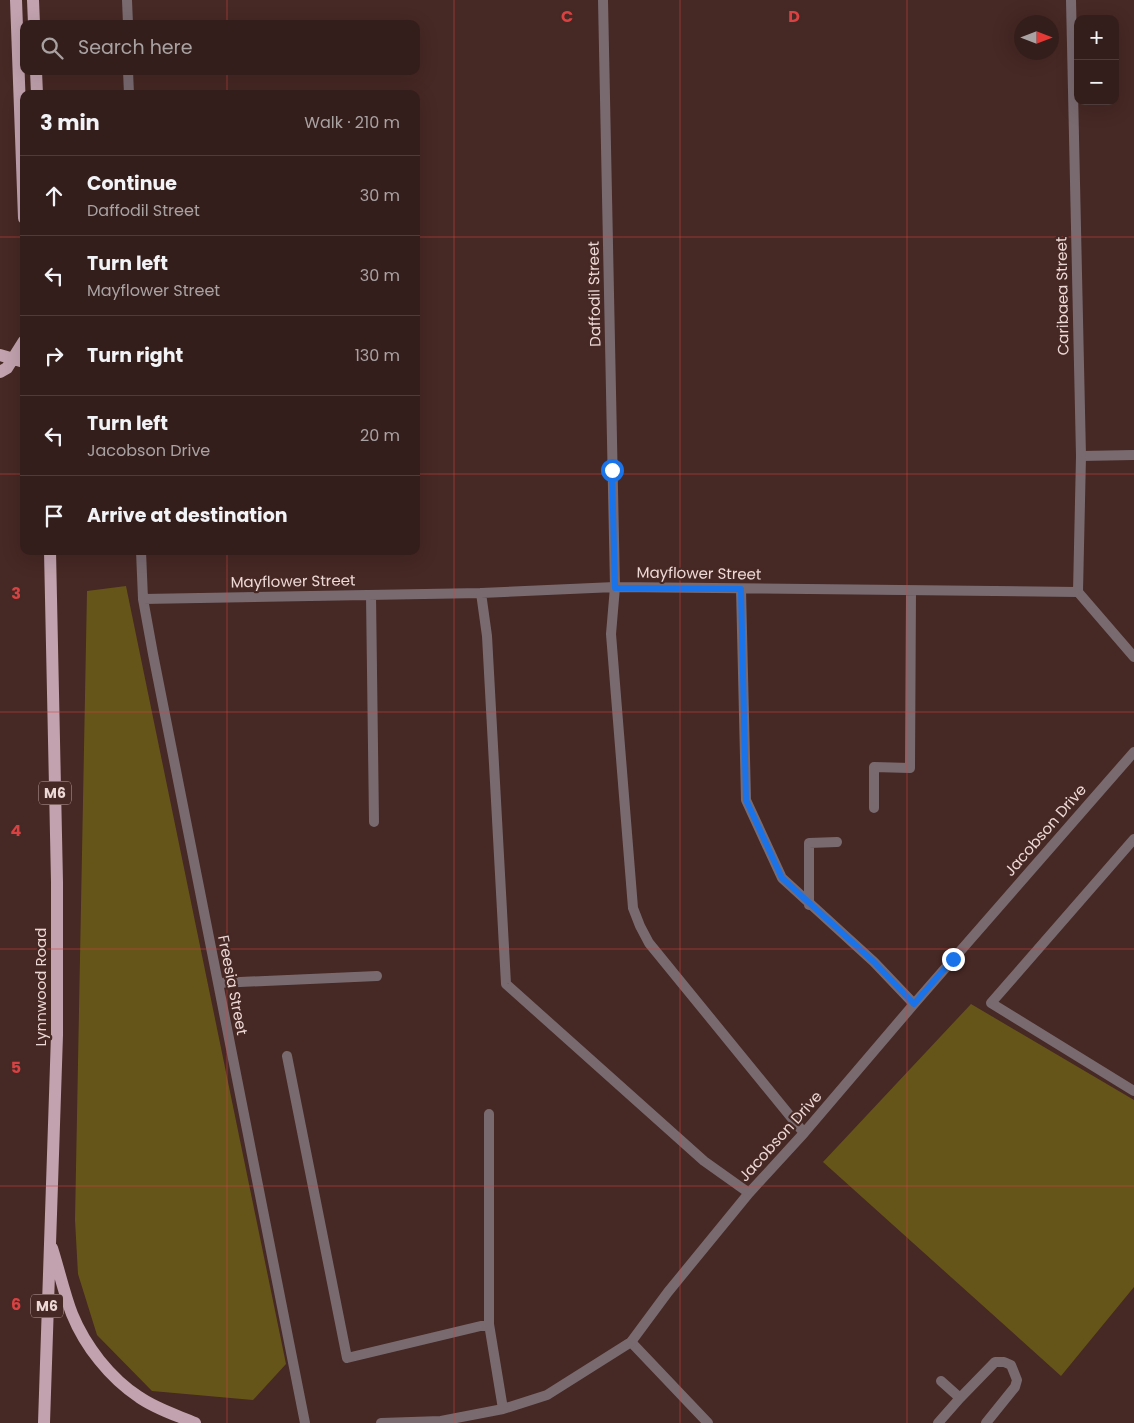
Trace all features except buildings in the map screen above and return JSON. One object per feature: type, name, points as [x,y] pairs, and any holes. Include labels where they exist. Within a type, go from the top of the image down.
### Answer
[{"type":"main road","points":[[16,0],[20,109]]},
{"type":"main road","points":[[33,0],[34,20]]},
{"type":"main road","points":[[36,75],[37,90]]},
{"type":"main road","points":[[0,355],[19,360]]},
{"type":"main road","points":[[0,372],[19,360]]},
{"type":"main road","name":"Lynnwood Road","points":[[44,1423],[57,1035],[57,911],[50,555]]},
{"type":"main road","points":[[49,1238],[72,1314],[82,1334],[100,1360],[139,1397],[162,1410],[195,1423]]},
{"type":"street","points":[[127,0],[128,20]]},
{"type":"street","name":"Daffodil Street","points":[[603,0],[615,588],[611,634],[631,891],[636,917],[649,943],[804,1133]]},
{"type":"street","name":"Caribaea Street","points":[[1072,0],[1081,456],[1078,592]]},
{"type":"street","points":[[128,75],[129,90]]},
{"type":"street","points":[[1081,456],[1134,455]]},
{"type":"street","name":"Freesia Street","points":[[140,555],[143,599],[305,1423]]},
{"type":"street","name":"Mayflower Street","points":[[143,599],[481,593],[615,588],[1078,592]]},
{"type":"street","points":[[741,589],[746,800],[782,878],[874,962],[914,1004]]},
{"type":"street","points":[[874,808],[874,767],[910,768],[911,590]]},
{"type":"street","points":[[1078,592],[1134,658]]},
{"type":"street","points":[[481,593],[487,636],[506,984],[704,1161],[749,1193]]},
{"type":"street","points":[[370,595],[374,822]]},
{"type":"street","name":"Jacobson Drive","points":[[380,1423],[441,1422],[503,1409],[547,1394],[631,1342],[668,1292],[749,1193],[804,1133],[1134,752]]},
{"type":"street","points":[[1134,839],[991,1003],[1134,1091]]},
{"type":"street","points":[[809,904],[809,843],[837,842]]},
{"type":"street","points":[[218,983],[377,976]]},
{"type":"street","points":[[287,1056],[347,1358],[488,1324]]},
{"type":"street","points":[[489,1114],[488,1324],[503,1409]]},
{"type":"street","points":[[631,1342],[708,1423]]},
{"type":"street","points":[[938,1423],[995,1362],[1004,1362],[1011,1365],[1017,1380],[1015,1387],[986,1423]]},
{"type":"street","points":[[940,1382],[960,1398]]},
{"type":"shaded area","points":[[126,586],[286,1364],[253,1400],[152,1391],[97,1335],[78,1274],[75,1220],[87,591]]},
{"type":"shaded area","points":[[971,1004],[1134,1100],[1134,1287],[1061,1376],[823,1162]]},
{"type":"route","points":[[612,470],[615,588],[741,589],[746,800],[782,878],[874,962],[914,1004],[953,959]]}]
